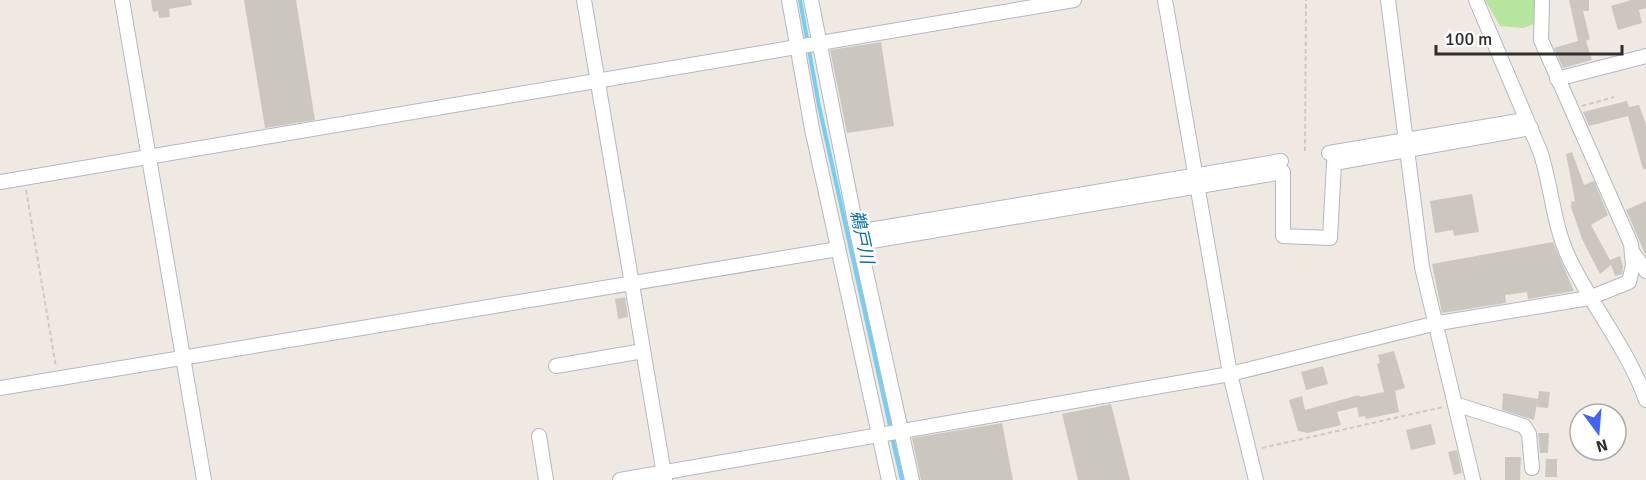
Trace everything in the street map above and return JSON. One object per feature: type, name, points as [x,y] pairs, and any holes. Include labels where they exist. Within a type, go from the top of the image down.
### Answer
[{"type":"street","points":[[122,0],[204,480]]},
{"type":"street","points":[[584,0],[665,476]]},
{"type":"street","points":[[789,0],[808,46],[858,238],[891,434],[889,480]]},
{"type":"street","points":[[811,0],[808,46],[837,244],[891,434],[912,480]]},
{"type":"street","points":[[0,182],[1074,0]]},
{"type":"street","points":[[1165,0],[1230,374],[1256,480]]},
{"type":"street","points":[[1388,0],[1422,267],[1433,324],[1473,480]]},
{"type":"street","points":[[1476,0],[1529,124],[1548,175],[1560,240],[1589,298],[1631,365],[1646,400]]},
{"type":"street","points":[[1542,0],[1541,40],[1633,253],[1646,271]]},
{"type":"street","points":[[1557,79],[1646,56]]},
{"type":"street","points":[[1329,153],[1407,145],[1529,124]]},
{"type":"street","points":[[1196,180],[1283,172],[1282,236],[1330,238],[1334,163],[1407,145]]},
{"type":"street","points":[[858,238],[1196,180],[1281,161]]},
{"type":"street","points":[[0,388],[182,353],[837,244]]},
{"type":"street","points":[[620,480],[665,476],[1230,374],[1433,324],[1589,298],[1629,282],[1633,253]]},
{"type":"street","points":[[556,366],[644,351]]},
{"type":"street","points":[[0,380],[182,353]]},
{"type":"street","points":[[1455,404],[1524,426],[1529,434],[1532,468]]},
{"type":"street","points":[[539,436],[546,480]]},
{"type":"path","points":[[1305,151],[1306,0]]},
{"type":"path","points":[[1571,109],[1614,97]]},
{"type":"path","points":[[24,178],[56,370]]},
{"type":"path","points":[[1249,451],[1455,404]]},
{"type":"green space","points":[[1485,0],[1539,0],[1537,23],[1523,28],[1500,26]]},
{"type":"building","points":[[151,0],[191,0],[192,5],[169,9],[170,17],[159,18],[158,11],[153,12]]},
{"type":"building","points":[[244,0],[296,0],[315,120],[265,128]]},
{"type":"building","points":[[1569,0],[1589,0],[1589,11],[1583,11],[1590,39],[1586,41],[1592,60],[1563,68],[1554,48],[1578,41]]},
{"type":"building","points":[[1631,0],[1646,0],[1646,8],[1639,10],[1642,23],[1618,30],[1611,6]]},
{"type":"building","points":[[881,42],[894,126],[847,133],[830,50]]},
{"type":"building","points":[[1627,101],[1629,107],[1639,105],[1646,125],[1646,169],[1643,169],[1628,116],[1589,126],[1583,112]]},
{"type":"building","points":[[1572,152],[1584,185],[1594,181],[1608,215],[1591,225],[1610,260],[1620,256],[1623,266],[1622,274],[1615,276],[1611,265],[1600,274],[1582,239],[1571,207],[1571,202],[1575,201],[1566,154]]},
{"type":"building","points":[[1472,194],[1479,232],[1454,236],[1453,230],[1435,233],[1430,201]]},
{"type":"building","points":[[1646,201],[1646,256],[1626,210]]},
{"type":"building","points":[[1553,242],[1574,291],[1528,299],[1527,292],[1505,295],[1506,303],[1442,313],[1432,264]]},
{"type":"building","points":[[625,297],[628,317],[618,319],[615,299]]},
{"type":"building","points":[[1394,351],[1405,388],[1395,391],[1399,412],[1366,419],[1365,416],[1359,417],[1357,407],[1337,412],[1341,425],[1308,433],[1298,431],[1289,400],[1302,396],[1305,410],[1359,395],[1360,397],[1384,392],[1377,364],[1380,363],[1378,355]]},
{"type":"building","points":[[1323,366],[1328,384],[1306,390],[1301,372]]},
{"type":"building","points":[[1539,391],[1550,392],[1548,408],[1537,407]]},
{"type":"building","points":[[1503,393],[1538,399],[1534,420],[1502,410]]},
{"type":"building","points":[[1111,404],[1130,480],[1078,480],[1062,414]]},
{"type":"building","points":[[1002,423],[1013,480],[921,480],[912,438]]},
{"type":"building","points":[[1431,424],[1436,444],[1411,450],[1406,430]]},
{"type":"building","points":[[1538,433],[1549,433],[1548,453],[1540,453]]},
{"type":"building","points":[[1457,450],[1462,473],[1454,475],[1448,452]]},
{"type":"building","points":[[1505,457],[1521,457],[1520,480],[1505,480]]},
{"type":"building","points":[[1546,459],[1557,459],[1557,477],[1545,477]]},
{"type":"waterway","name":"鵜戸川","points":[[800,0],[819,106],[891,430]]},
{"type":"waterway","name":"鵜戸川","points":[[892,437],[902,480]]}]
